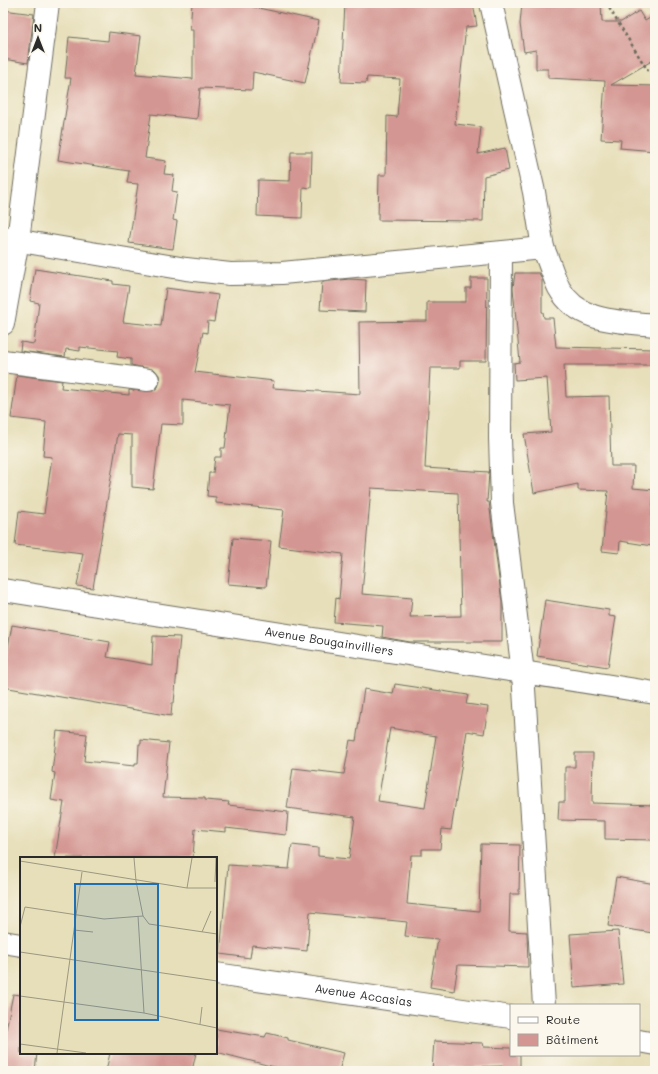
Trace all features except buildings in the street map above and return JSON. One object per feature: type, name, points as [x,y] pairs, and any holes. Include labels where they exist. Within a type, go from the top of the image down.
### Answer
[{"type":"street","points":[[3,324],[11,239],[48,3]]},
{"type":"street","points":[[491,3],[534,192],[543,248],[560,289],[584,313],[606,320],[655,325]]},
{"type":"street","points":[[11,239],[186,270],[230,274],[282,273],[543,248]]},
{"type":"street","points":[[501,253],[500,438],[502,504],[523,673],[544,1004]]},
{"type":"street","points":[[3,361],[148,380]]},
{"type":"street","name":"Avenue Bougainvilliers","points":[[3,590],[655,693]]},
{"type":"street","points":[[3,942],[20,945]]},
{"type":"street","name":"Avenue Accasias","points":[[217,974],[510,1017]]},
{"type":"street","points":[[640,1040],[655,1044]]},
{"type":"path","points":[[606,3],[648,71]]}]
